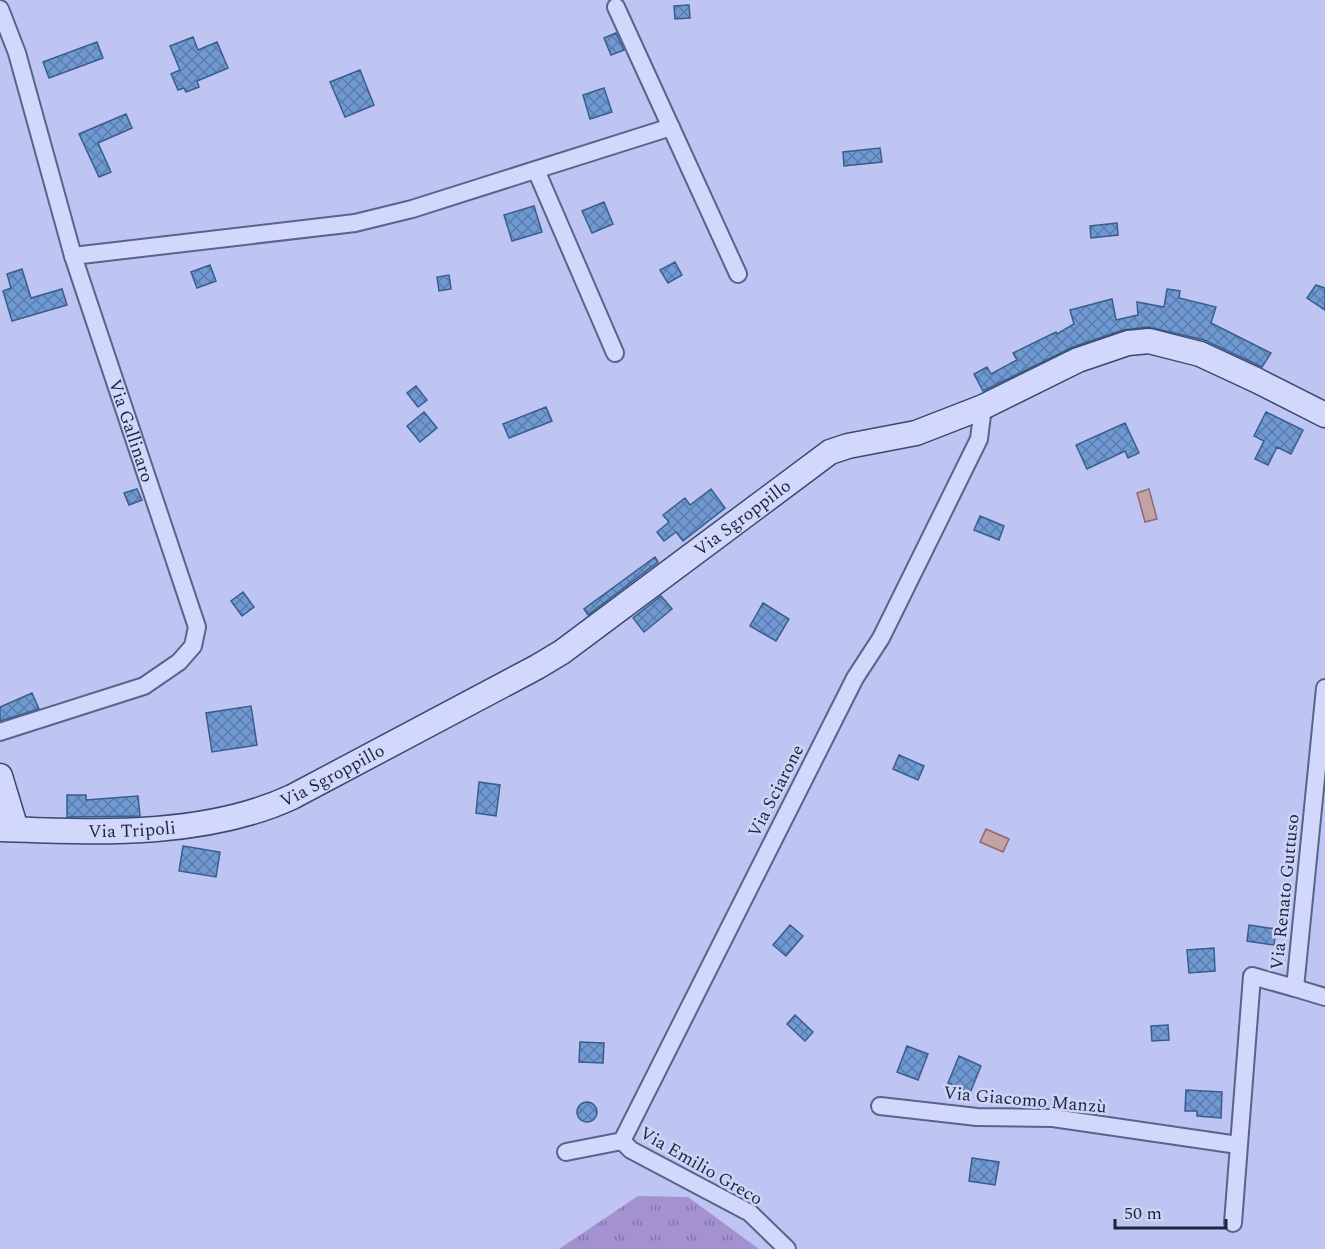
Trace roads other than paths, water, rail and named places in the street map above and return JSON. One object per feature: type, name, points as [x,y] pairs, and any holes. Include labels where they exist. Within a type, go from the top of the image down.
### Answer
[{"type":"main road","name":"Via Sgroppillo","points":[[264,810],[562,652],[830,452],[848,446],[916,433],[983,406],[1078,360],[1128,343],[1149,341],[1200,354],[1325,415]]},
{"type":"main road","points":[[0,776],[8,829]]},
{"type":"main road","name":"Via Tripoli","points":[[8,829],[120,831],[193,824],[264,810]]},
{"type":"street","points":[[616,7],[738,274]]},
{"type":"street","name":"Via Gallinaro","points":[[0,9],[17,53],[73,256],[197,627],[194,646],[179,662],[144,686],[0,732]]},
{"type":"street","points":[[73,256],[356,223],[412,209],[671,127]]},
{"type":"street","points":[[536,170],[615,353]]},
{"type":"street","name":"Via Sciarone","points":[[622,1141],[855,678],[881,638],[974,450],[979,439],[983,406]]},
{"type":"street","name":"Via Renato Guttuso","points":[[1233,1223],[1252,976],[1295,988],[1325,688]]},
{"type":"street","points":[[1295,988],[1325,997]]},
{"type":"street","name":"Via Giacomo Manzù","points":[[880,1106],[977,1117],[1053,1118],[1238,1145]]},
{"type":"street","points":[[566,1152],[622,1141]]},
{"type":"street","name":"Via Emilio Greco","points":[[622,1141],[631,1150],[750,1213],[787,1249]]}]
